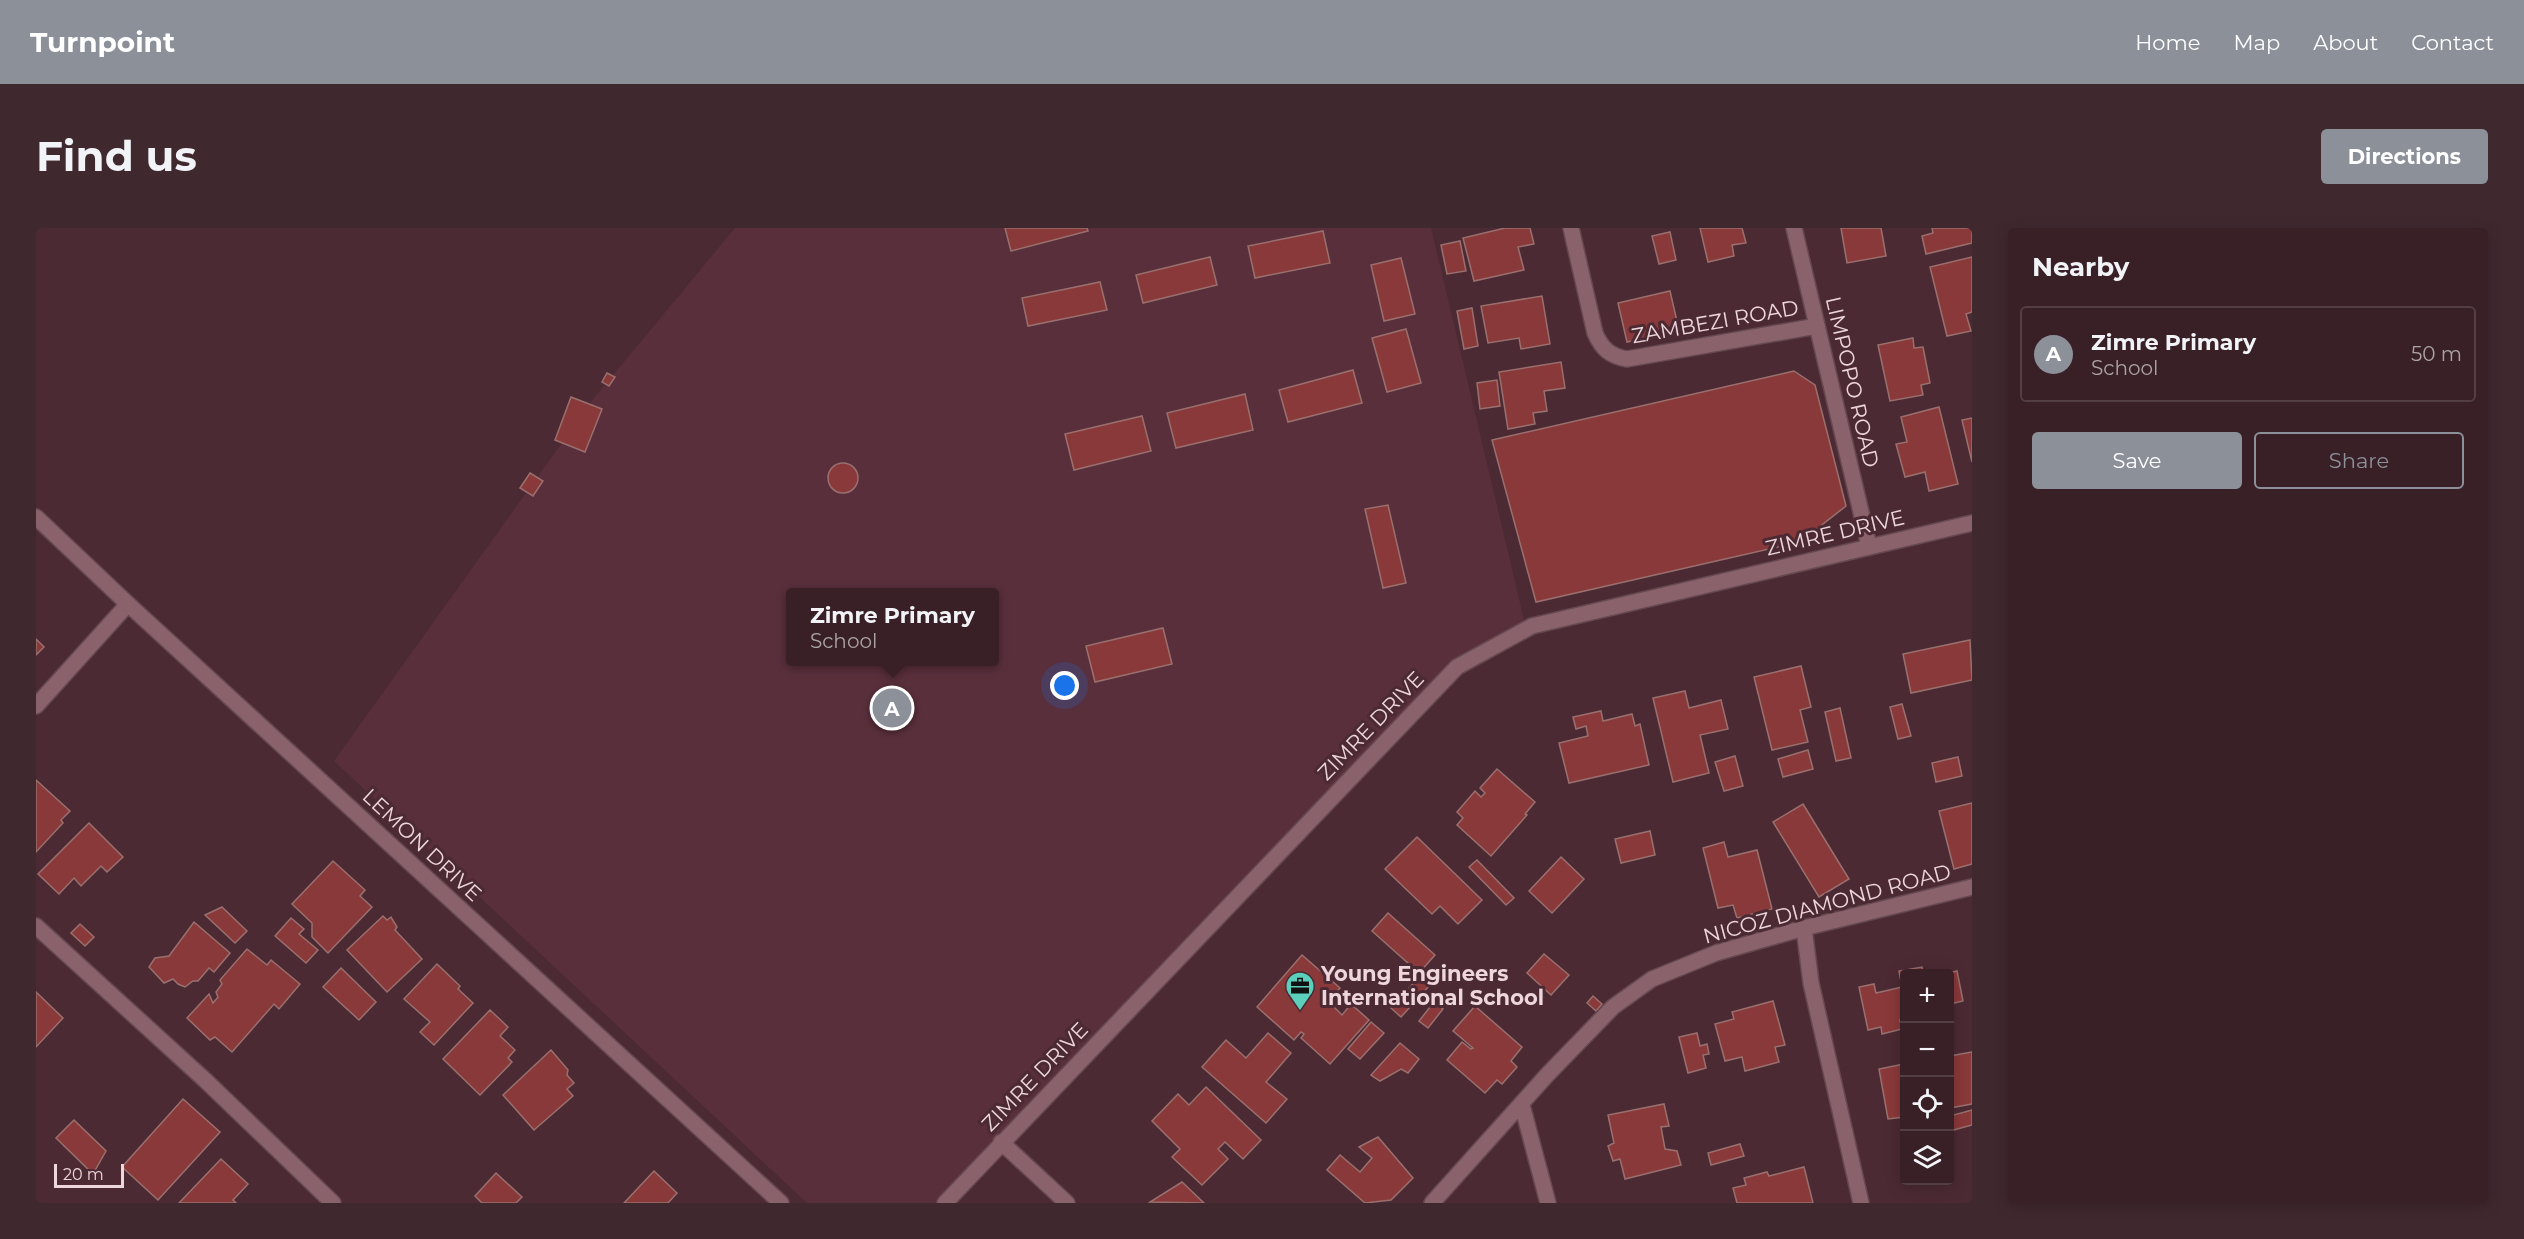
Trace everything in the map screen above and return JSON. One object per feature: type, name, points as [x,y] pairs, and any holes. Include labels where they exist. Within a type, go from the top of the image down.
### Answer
[{"type":"street","name":"ZAMBEZI ROAD","points":[[1571,228],[1595,333],[1600,345],[1612,356],[1627,359],[1817,326]]},
{"type":"street","name":"LIMPOPO ROAD","points":[[1794,228],[1869,546]]},
{"type":"street","name":"LEMON DRIVE","points":[[36,517],[781,1203]]},
{"type":"street","name":"ZIMRE DRIVE","points":[[945,1203],[1457,667],[1532,626],[1972,523]]},
{"type":"street","points":[[36,706],[128,604]]},
{"type":"street","name":"NICOZ DIAMOND ROAD","points":[[1432,1203],[1613,1007],[1652,979],[1716,952],[1972,887]]},
{"type":"street","points":[[36,926],[205,1080],[333,1203]]},
{"type":"street","points":[[1804,928],[1811,983],[1861,1203]]},
{"type":"street","points":[[1522,1105],[1548,1203]]},
{"type":"street","points":[[1001,1142],[1067,1203]]},
{"type":"shaded area","points":[[735,228],[1431,228],[1526,628],[1460,656],[957,1203],[807,1203],[334,761],[594,398]]},
{"type":"building","points":[[1005,228],[1087,228],[1088,231],[1011,251]]},
{"type":"building","points":[[1505,228],[1530,228],[1534,244],[1518,247],[1524,270],[1474,281],[1463,238]]},
{"type":"building","points":[[1700,228],[1742,228],[1746,243],[1732,245],[1734,256],[1708,262]]},
{"type":"building","points":[[1841,228],[1881,228],[1886,256],[1847,263]]},
{"type":"building","points":[[1932,228],[1972,228],[1972,243],[1926,254],[1922,236],[1933,233]]},
{"type":"building","points":[[1323,231],[1330,263],[1255,278],[1248,246]]},
{"type":"building","points":[[1670,232],[1676,260],[1659,264],[1652,236]]},
{"type":"building","points":[[1460,241],[1466,271],[1447,274],[1441,245]]},
{"type":"building","points":[[1210,257],[1217,285],[1143,303],[1136,275]]},
{"type":"building","points":[[1972,257],[1972,312],[1966,314],[1971,331],[1947,336],[1930,267]]},
{"type":"building","points":[[1401,258],[1415,314],[1384,321],[1371,265]]},
{"type":"building","points":[[1100,282],[1107,310],[1028,326],[1022,298]]},
{"type":"building","points":[[1670,291],[1679,330],[1627,342],[1618,303]]},
{"type":"building","points":[[1542,296],[1550,344],[1521,349],[1519,338],[1488,343],[1481,306]]},
{"type":"building","points":[[1472,308],[1478,346],[1464,349],[1457,311]]},
{"type":"building","points":[[1406,329],[1421,383],[1387,392],[1372,338]]},
{"type":"building","points":[[1913,338],[1914,348],[1923,347],[1930,383],[1921,385],[1923,395],[1890,401],[1878,345]]},
{"type":"building","points":[[1561,362],[1565,388],[1544,391],[1547,411],[1533,413],[1535,424],[1508,429],[1499,372]]},
{"type":"building","points":[[1353,370],[1362,403],[1288,422],[1279,390]]},
{"type":"building","points":[[1794,371],[1815,385],[1846,506],[1800,542],[1536,602],[1492,440]]},
{"type":"building","points":[[607,373],[615,377],[609,386],[602,382]]},
{"type":"building","points":[[1497,380],[1500,406],[1480,409],[1477,383]]},
{"type":"building","points":[[1245,394],[1253,430],[1176,448],[1167,413]]},
{"type":"building","points":[[571,397],[602,409],[585,452],[555,440]]},
{"type":"building","points":[[1939,407],[1958,484],[1929,491],[1925,472],[1905,477],[1896,444],[1907,442],[1901,417]]},
{"type":"building","points":[[1142,416],[1151,451],[1074,470],[1065,434]]},
{"type":"building","points":[[1972,418],[1972,462],[1962,420]]},
{"type":"building","points":[[843,463],[854,467],[858,478],[854,489],[843,493],[832,489],[828,478],[832,467]]},
{"type":"building","points":[[530,473],[543,481],[533,496],[520,488]]},
{"type":"building","points":[[1388,505],[1406,583],[1383,588],[1365,509]]},
{"type":"building","points":[[1163,628],[1172,664],[1095,682],[1086,646]]},
{"type":"building","points":[[36,639],[44,647],[36,655]]},
{"type":"building","points":[[1970,640],[1972,680],[1911,693],[1903,654]]},
{"type":"building","points":[[1801,666],[1811,707],[1800,710],[1808,742],[1772,750],[1754,677]]},
{"type":"building","points":[[1685,691],[1689,708],[1721,700],[1728,729],[1700,735],[1709,773],[1673,782],[1653,698]]},
{"type":"building","points":[[1902,704],[1911,736],[1898,739],[1890,707]]},
{"type":"building","points":[[1840,708],[1851,758],[1836,761],[1825,712]]},
{"type":"building","points":[[1601,711],[1603,721],[1632,714],[1635,726],[1640,724],[1649,765],[1569,783],[1559,743],[1588,736],[1586,726],[1576,729],[1573,717]]},
{"type":"building","points":[[1808,750],[1813,769],[1783,777],[1778,759]]},
{"type":"building","points":[[1735,756],[1743,786],[1724,791],[1715,762]]},
{"type":"building","points":[[1958,757],[1962,776],[1936,782],[1932,763]]},
{"type":"building","points":[[1497,769],[1535,802],[1525,814],[1527,815],[1491,856],[1457,825],[1463,818],[1457,812],[1475,791],[1481,797],[1485,793],[1480,788]]},
{"type":"building","points":[[36,780],[70,811],[61,820],[63,823],[36,852]]},
{"type":"building","points":[[1972,803],[1972,864],[1954,869],[1939,811]]},
{"type":"building","points":[[1803,804],[1849,879],[1819,897],[1773,822]]},
{"type":"building","points":[[89,823],[123,857],[107,872],[101,866],[81,886],[74,878],[59,894],[38,874]]},
{"type":"building","points":[[1650,831],[1655,855],[1621,863],[1615,839]]},
{"type":"building","points":[[1417,837],[1482,900],[1458,924],[1440,906],[1432,914],[1385,869]]},
{"type":"building","points":[[1724,842],[1728,857],[1757,850],[1772,909],[1737,918],[1733,905],[1718,908],[1703,848]]},
{"type":"building","points":[[1561,857],[1584,879],[1552,913],[1529,891]]},
{"type":"building","points":[[1477,860],[1514,898],[1506,905],[1469,867]]},
{"type":"building","points":[[333,861],[365,890],[360,896],[372,907],[328,953],[312,937],[312,923],[292,904]]},
{"type":"building","points":[[222,907],[247,931],[235,943],[205,915]]},
{"type":"building","points":[[1388,913],[1435,955],[1419,973],[1372,931]]},
{"type":"building","points":[[383,916],[387,920],[391,917],[397,927],[395,930],[422,959],[387,992],[347,950]]},
{"type":"building","points":[[291,918],[304,929],[299,934],[318,950],[306,963],[275,936]]},
{"type":"building","points":[[194,922],[230,953],[214,972],[209,968],[198,981],[193,981],[185,987],[173,979],[164,983],[149,967],[155,958],[169,956]]},
{"type":"building","points":[[80,924],[94,937],[85,946],[71,933]]},
{"type":"building","points":[[247,949],[267,965],[271,960],[300,984],[279,1009],[274,1004],[232,1052],[215,1037],[210,1040],[187,1018],[209,994],[213,1003],[218,997],[216,992],[222,984],[220,980]]},
{"type":"building","points":[[1544,954],[1569,975],[1551,995],[1527,973]]},
{"type":"building","name":"Young Engineers International School","points":[[1302,955],[1340,988],[1328,1001],[1342,1015],[1351,1004],[1369,1020],[1330,1064],[1301,1038],[1304,1034],[1301,1032],[1294,1040],[1257,1007]]},
{"type":"building","points":[[437,964],[460,986],[458,989],[473,1003],[434,1045],[420,1032],[430,1022],[404,999]]},
{"type":"building","points":[[341,968],[376,1002],[359,1020],[323,987]]},
{"type":"building","points":[[1957,971],[1963,1001],[1954,1003],[1954,972]]},
{"type":"building","points":[[1419,977],[1429,986],[1401,1017],[1391,1008]]},
{"type":"building","points":[[1874,984],[1876,993],[1900,987],[1900,1030],[1882,1034],[1881,1027],[1868,1030],[1859,987]]},
{"type":"building","points":[[36,992],[63,1018],[36,1047]]},
{"type":"building","points":[[1593,996],[1602,1004],[1596,1011],[1587,1003]]},
{"type":"building","points":[[1773,1001],[1785,1045],[1775,1047],[1779,1062],[1745,1071],[1742,1057],[1725,1061],[1715,1024],[1734,1019],[1732,1012]]},
{"type":"building","points":[[1434,1002],[1443,1009],[1428,1028],[1419,1021]]},
{"type":"building","points":[[1475,1006],[1522,1047],[1511,1061],[1517,1067],[1502,1084],[1497,1080],[1485,1093],[1447,1060],[1462,1042],[1471,1049],[1473,1048],[1453,1031]]},
{"type":"building","points":[[490,1010],[508,1027],[500,1036],[515,1050],[508,1058],[512,1062],[480,1095],[443,1059]]},
{"type":"building","points":[[1371,1022],[1384,1033],[1360,1059],[1348,1049]]},
{"type":"building","points":[[1268,1033],[1291,1053],[1266,1082],[1287,1099],[1266,1123],[1202,1067],[1226,1040],[1246,1058]]},
{"type":"building","points":[[1697,1033],[1700,1046],[1707,1044],[1709,1054],[1703,1055],[1706,1068],[1688,1073],[1679,1037]]},
{"type":"building","points":[[1400,1043],[1419,1059],[1408,1073],[1401,1069],[1380,1081],[1371,1075]]},
{"type":"building","points":[[551,1050],[568,1070],[567,1075],[574,1083],[567,1089],[573,1096],[534,1130],[503,1095]]},
{"type":"building","points":[[1972,1052],[1972,1104],[1954,1107],[1954,1077],[1954,1055]]},
{"type":"building","points":[[1900,1065],[1900,1118],[1888,1119],[1879,1069]]},
{"type":"building","points":[[1206,1087],[1261,1140],[1243,1159],[1225,1142],[1218,1149],[1228,1159],[1202,1185],[1172,1157],[1180,1149],[1152,1121],[1178,1094],[1189,1105]]},
{"type":"building","points":[[183,1099],[220,1132],[158,1200],[122,1167]]},
{"type":"building","points":[[1664,1104],[1669,1126],[1661,1127],[1665,1149],[1677,1151],[1681,1165],[1625,1179],[1620,1159],[1613,1161],[1608,1146],[1614,1143],[1608,1115]]},
{"type":"building","points":[[1972,1110],[1972,1125],[1954,1130],[1954,1115]]},
{"type":"building","points":[[74,1120],[106,1151],[93,1174],[56,1138]]},
{"type":"building","points":[[1378,1137],[1413,1178],[1391,1200],[1365,1203],[1327,1170],[1340,1155],[1360,1172],[1372,1158],[1359,1147]]},
{"type":"building","points":[[1740,1144],[1744,1156],[1711,1165],[1708,1153]]},
{"type":"building","points":[[221,1159],[248,1184],[233,1200],[236,1203],[179,1203]]},
{"type":"building","points":[[1804,1167],[1813,1203],[1737,1203],[1733,1188],[1746,1185],[1744,1178],[1767,1172],[1769,1176]]},
{"type":"building","points":[[654,1171],[677,1193],[668,1203],[624,1203]]},
{"type":"building","points":[[496,1173],[522,1197],[516,1203],[482,1203],[475,1196]]},
{"type":"building","points":[[1182,1182],[1204,1203],[1150,1202]]},
{"type":"place","name":"Zimre Primary","points":[[892,708]]},
{"type":"place","name":"Young Engineers International School","points":[[1300,1012]]}]
